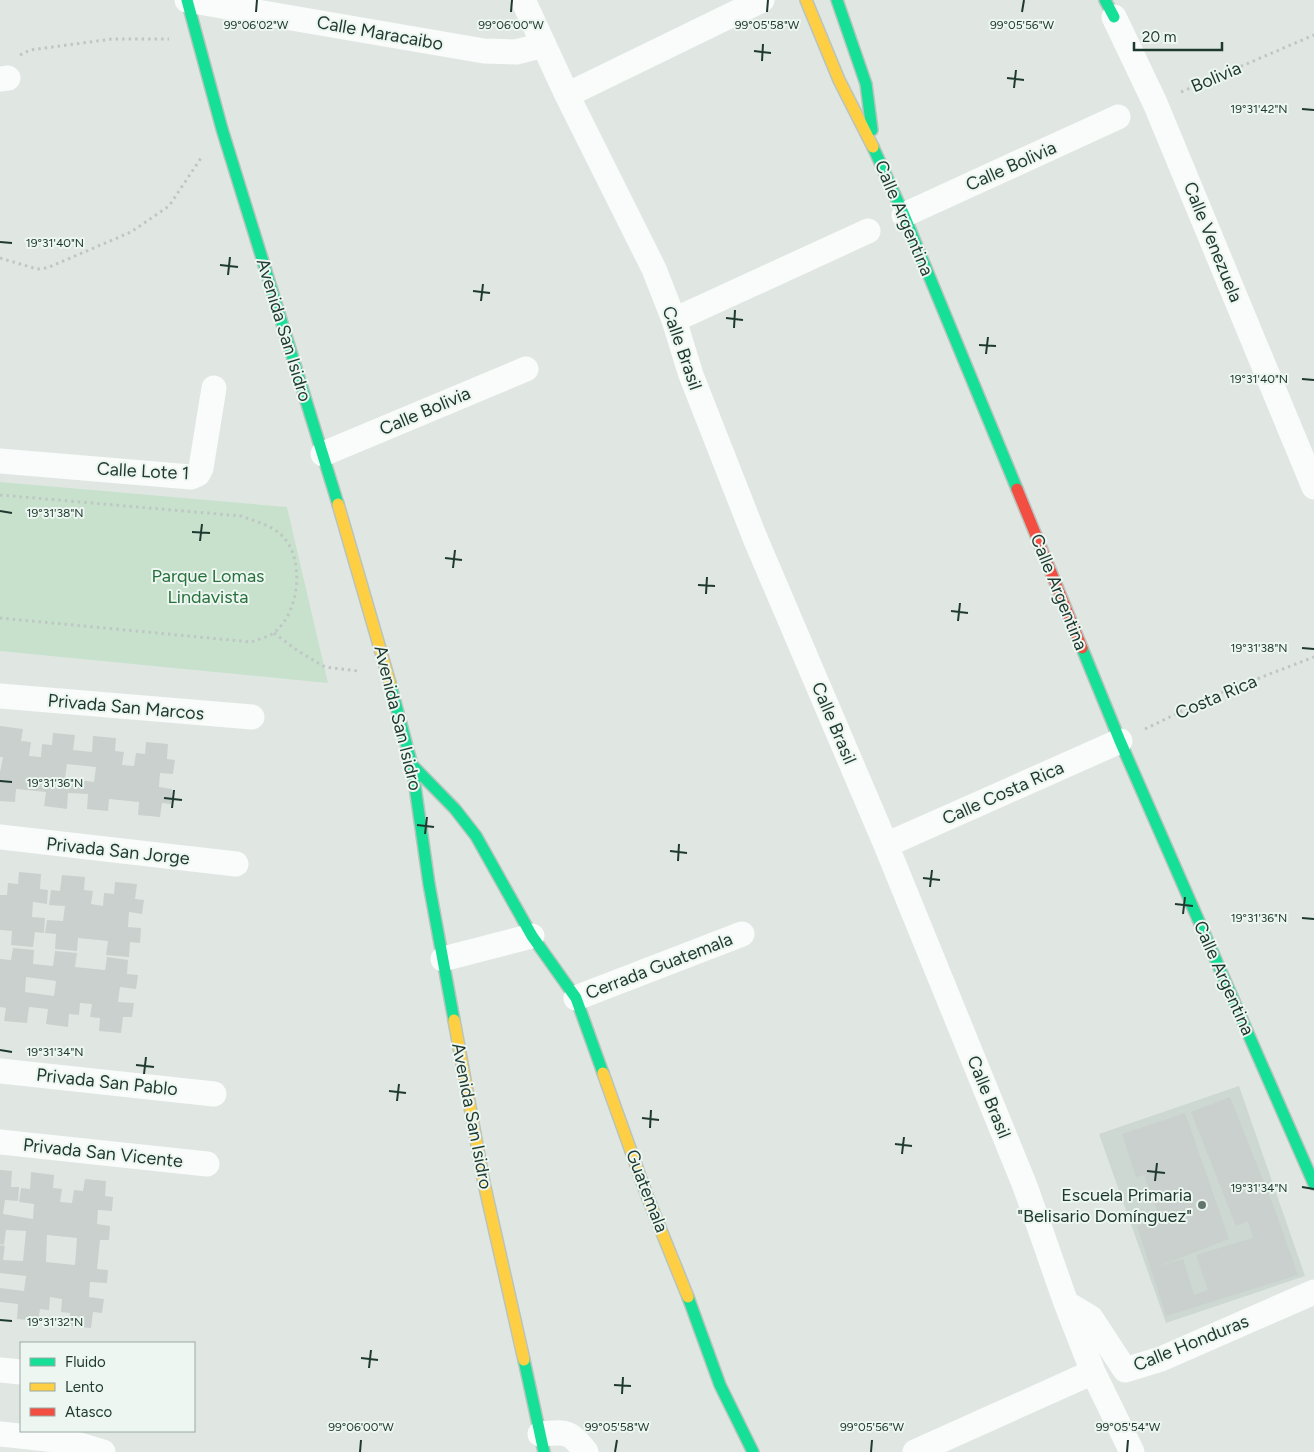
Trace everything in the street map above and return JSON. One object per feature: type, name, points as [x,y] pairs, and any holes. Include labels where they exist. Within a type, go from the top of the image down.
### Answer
[{"type":"street","name":"Calle Maracaibo","points":[[187,0],[484,51],[516,52],[544,45]]},
{"type":"street","name":"Avenida San Isidro","points":[[187,0],[222,129],[323,454],[387,670],[412,765],[429,884],[484,1183],[542,1443]]},
{"type":"street","name":"Calle Brasil","points":[[523,0],[567,95],[654,269],[674,320],[691,375],[755,538],[886,845],[1025,1186],[1066,1303],[1093,1372],[1132,1452]]},
{"type":"street","points":[[567,95],[762,0]]},
{"type":"street","name":"Calle Argentina","points":[[806,0],[838,80],[874,149],[904,215],[1120,741],[1314,1184]]},
{"type":"street","points":[[837,0],[866,84],[874,149]]},
{"type":"street","name":"Calle Venezuela","points":[[1110,6],[1155,103],[1314,487]]},
{"type":"street","name":"Calle Bolivia","points":[[904,215],[1118,118]]},
{"type":"street","points":[[674,320],[868,232]]},
{"type":"street","name":"Calle Bolivia","points":[[323,454],[526,369]]},
{"type":"street","name":"Calle Lote 1","points":[[0,461],[190,477],[198,474],[201,468],[214,388]]},
{"type":"street","name":"Privada San Marcos","points":[[0,696],[252,717]]},
{"type":"street","name":"Calle Costa Rica","points":[[886,845],[1120,741]]},
{"type":"street","name":"Guatemala","points":[[412,765],[455,809],[476,836],[532,936],[576,998],[646,1193],[686,1292],[720,1385],[753,1452]]},
{"type":"street","name":"Privada San Jorge","points":[[0,838],[236,864]]},
{"type":"street","name":"Cerrada Guatemala","points":[[576,998],[742,934]]},
{"type":"street","points":[[442,959],[532,936]]},
{"type":"street","name":"Privada San Pablo","points":[[0,1070],[214,1094]]},
{"type":"street","name":"Privada San Vicente","points":[[0,1142],[206,1164]]},
{"type":"street","name":"Calle Honduras","points":[[1066,1303],[1091,1318],[1125,1370],[1161,1359],[1314,1292]]},
{"type":"street","points":[[0,1370],[20,1372]]},
{"type":"street","points":[[914,1452],[1093,1372]]},
{"type":"street","points":[[542,1443],[562,1432],[576,1438],[586,1452]]},
{"type":"street","points":[[0,1434],[66,1441],[103,1452]]},
{"type":"path","name":"Bolivia","points":[[1155,103],[1314,35]]},
{"type":"path","points":[[4,78],[22,54],[30,50],[112,39],[197,39]]},
{"type":"path","points":[[0,258],[37,269],[47,268],[131,232],[169,206],[222,129]]},
{"type":"path","points":[[0,495],[241,516],[263,524],[281,534],[292,552],[298,574],[294,603],[284,624],[274,633],[251,642],[0,618]]},
{"type":"path","points":[[274,633],[298,651],[325,667],[356,671],[387,670]]},
{"type":"path","name":"Costa Rica","points":[[1120,741],[1215,695],[1314,657]]},
{"type":"shaded area","name":"Escuela Primaria \"Belisario Domínguez\"","points":[[1239,1086],[1305,1276],[1166,1323],[1099,1134]]},
{"type":"green space","name":"Parque Lomas Lindavista","points":[[0,482],[287,507],[328,683],[0,651]]},
{"type":"building","points":[[0,726],[23,729],[21,741],[31,742],[29,756],[41,757],[42,744],[52,745],[53,733],[75,735],[73,750],[92,752],[93,736],[116,738],[115,751],[124,752],[122,765],[134,766],[136,753],[145,754],[146,742],[168,744],[167,759],[175,760],[173,774],[160,773],[159,787],[172,789],[171,804],[162,803],[160,817],[138,815],[139,802],[109,799],[108,811],[87,809],[88,794],[68,793],[67,809],[44,806],[46,792],[16,789],[15,802],[0,801],[0,772],[3,757],[0,757]],"holes":[[[67,764],[96,767],[94,782],[65,778]]]},
{"type":"building","points":[[19,872],[41,874],[40,889],[48,890],[47,904],[33,902],[32,917],[45,918],[44,933],[35,932],[33,947],[11,945],[12,931],[0,930],[0,895],[7,895],[8,883],[18,884]]},
{"type":"building","points":[[62,875],[85,877],[84,890],[93,891],[91,904],[103,906],[104,893],[114,894],[115,882],[137,884],[135,899],[144,900],[142,914],[129,912],[128,927],[141,928],[140,943],[130,942],[129,957],[106,955],[108,941],[78,938],[77,951],[55,949],[56,934],[45,933],[47,920],[63,921],[65,906],[49,905],[51,890],[60,891]]},
{"type":"building","points":[[13,948],[34,950],[33,964],[53,966],[55,951],[77,953],[75,967],[105,970],[107,957],[128,960],[127,974],[138,975],[136,989],[120,987],[118,1002],[134,1003],[132,1017],[123,1017],[121,1033],[99,1031],[100,1018],[90,1017],[92,1004],[80,1003],[79,1015],[69,1014],[68,1027],[46,1024],[48,1009],[29,1007],[27,1023],[4,1021],[6,1008],[0,1007],[0,959],[11,960]],"holes":[[[26,977],[56,981],[54,996],[25,992]]]},
{"type":"building","name":"Escuela Primaria \"Belisario Domínguez\"","points":[[1230,1097],[1275,1210],[1298,1275],[1166,1316],[1137,1226],[1160,1218],[1144,1175],[1136,1177],[1122,1134],[1185,1113],[1229,1239],[1154,1268],[1183,1259],[1194,1295],[1208,1290],[1196,1255],[1253,1238],[1248,1221],[1236,1226],[1191,1112]]},
{"type":"building","points":[[0,1170],[12,1171],[11,1187],[19,1187],[18,1201],[5,1200],[3,1214],[33,1219],[34,1204],[19,1202],[21,1188],[30,1189],[31,1172],[54,1175],[53,1188],[62,1189],[60,1202],[72,1203],[74,1190],[83,1191],[85,1179],[106,1181],[105,1196],[113,1197],[112,1211],[98,1210],[97,1224],[110,1226],[109,1240],[100,1240],[97,1269],[108,1270],[107,1283],[90,1282],[89,1297],[104,1299],[102,1313],[93,1312],[91,1328],[69,1326],[70,1313],[61,1312],[62,1299],[50,1297],[49,1310],[40,1309],[38,1321],[17,1319],[18,1304],[0,1302],[0,1288],[24,1291],[26,1276],[0,1273],[0,1245],[5,1246],[3,1260],[23,1261],[26,1231],[6,1230],[4,1245],[0,1244]],"holes":[[[47,1235],[77,1238],[75,1265],[46,1262]]]},
{"type":"traffic: fast","points":[[187,0],[222,129],[338,504]]},
{"type":"traffic: fast","points":[[837,0],[866,84],[872,130]]},
{"type":"traffic: fast","points":[[1105,0],[1114,17]]},
{"type":"traffic: fast","points":[[873,147],[904,215],[1017,489]]},
{"type":"traffic: fast","points":[[1082,648],[1120,741],[1314,1184]]},
{"type":"traffic: fast","points":[[390,683],[412,765],[429,884],[454,1020]]},
{"type":"traffic: fast","points":[[412,765],[455,809],[476,836],[532,936],[576,998],[603,1073]]},
{"type":"traffic: fast","points":[[688,1297],[720,1385],[753,1452]]},
{"type":"traffic: fast","points":[[524,1360],[544,1452]]},
{"type":"traffic: slow","points":[[806,0],[839,80],[873,147]]},
{"type":"traffic: slow","points":[[338,504],[390,683]]},
{"type":"traffic: slow","points":[[454,1020],[484,1183],[524,1360]]},
{"type":"traffic: slow","points":[[603,1073],[646,1193],[688,1297]]},
{"type":"traffic: jam","points":[[1017,489],[1082,648]]},
{"type":"place","name":"Escuela Primaria \"Belisario Domínguez\"","points":[[1202,1205]]}]
